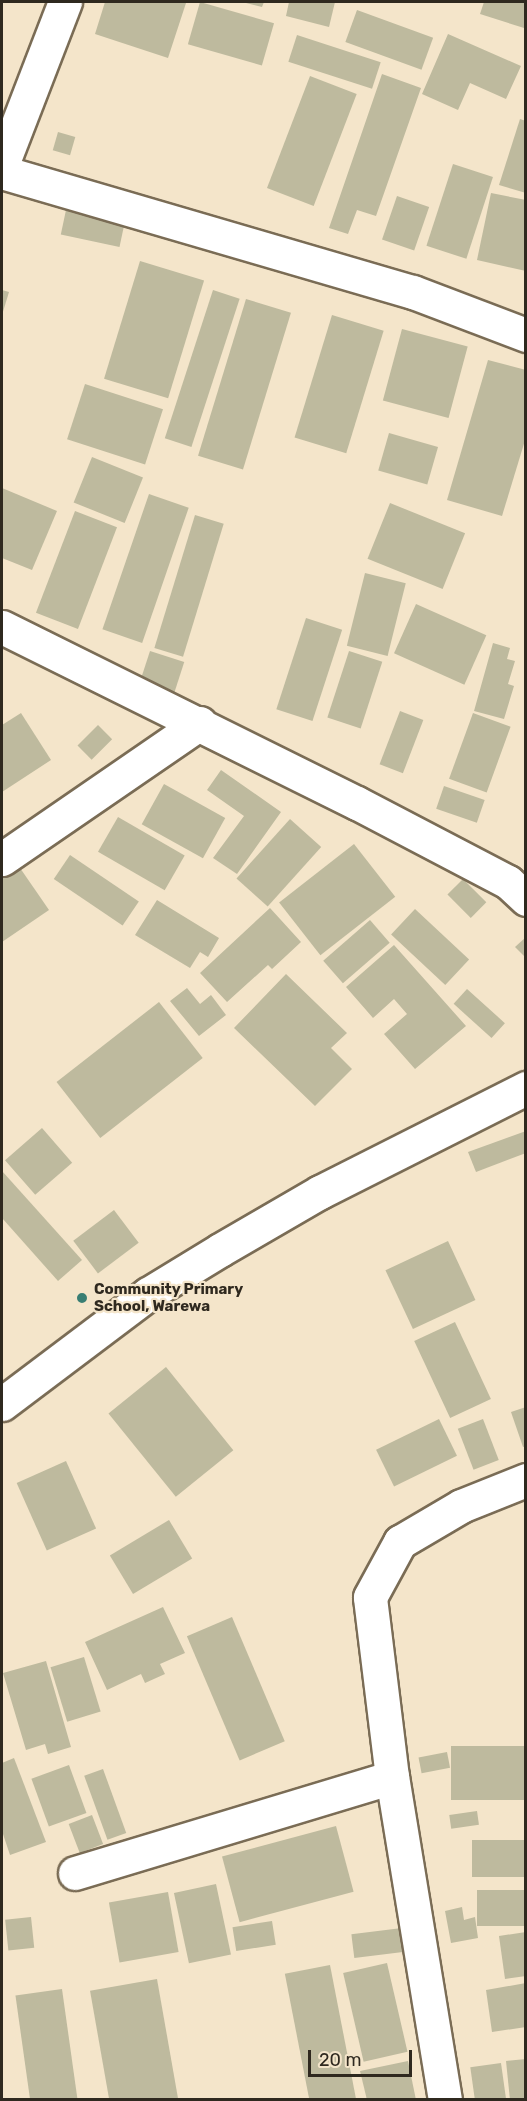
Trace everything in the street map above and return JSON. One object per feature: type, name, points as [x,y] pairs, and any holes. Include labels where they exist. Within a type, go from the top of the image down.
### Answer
[{"type":"street","points":[[2,165],[65,2]]},
{"type":"street","points":[[2,172],[414,292],[525,335]]},
{"type":"street","points":[[2,627],[200,723],[508,882],[525,899]]},
{"type":"street","points":[[2,859],[200,723]]},
{"type":"street","points":[[2,1404],[148,1294],[220,1250],[320,1192],[525,1088]]},
{"type":"street","points":[[445,2100],[392,1777],[370,1598],[400,1542],[461,1506],[525,1480]]},
{"type":"street","points":[[75,1873],[392,1777]]},
{"type":"building","points":[[105,2],[186,3],[168,58],[95,34]]},
{"type":"building","points":[[200,2],[274,23],[262,66],[188,44]]},
{"type":"building","points":[[242,2],[264,2],[262,7]]},
{"type":"building","points":[[289,2],[335,2],[329,27],[286,16]]},
{"type":"building","points":[[484,2],[526,2],[524,28],[480,14]]},
{"type":"building","points":[[357,10],[433,38],[421,70],[345,42]]},
{"type":"building","points":[[448,34],[521,66],[506,99],[470,83],[458,110],[422,94]]},
{"type":"building","points":[[297,35],[381,62],[372,89],[288,62]]},
{"type":"building","points":[[382,74],[421,88],[376,216],[357,210],[348,234],[329,228]]},
{"type":"building","points":[[310,76],[357,94],[314,206],[267,188]]},
{"type":"building","points":[[520,119],[526,121],[526,193],[499,185]]},
{"type":"building","points":[[58,132],[75,137],[70,155],[53,150]]},
{"type":"building","points":[[453,164],[493,177],[466,259],[426,246]]},
{"type":"building","points":[[491,193],[526,200],[526,271],[477,260]]},
{"type":"building","points":[[397,196],[429,207],[414,251],[382,239]]},
{"type":"building","points":[[66,210],[125,222],[119,247],[61,234]]},
{"type":"building","points":[[140,261],[204,281],[168,398],[104,379]]},
{"type":"building","points":[[2,290],[9,292],[2,315]]},
{"type":"building","points":[[213,290],[240,299],[191,447],[165,438]]},
{"type":"building","points":[[246,299],[291,313],[243,470],[198,456]]},
{"type":"building","points":[[332,315],[384,331],[346,453],[295,437]]},
{"type":"building","points":[[402,329],[468,347],[449,418],[383,400]]},
{"type":"building","points":[[488,360],[526,370],[526,437],[502,516],[447,500]]},
{"type":"building","points":[[85,384],[163,409],[145,465],[67,439]]},
{"type":"building","points":[[389,433],[438,447],[427,485],[378,470]]},
{"type":"building","points":[[92,457],[143,478],[125,523],[74,502]]},
{"type":"building","points":[[2,488],[57,511],[32,570],[2,558]]},
{"type":"building","points":[[149,494],[189,508],[142,643],[102,629]]},
{"type":"building","points":[[390,503],[465,533],[443,589],[368,559]]},
{"type":"building","points":[[75,511],[117,527],[78,629],[36,613]]},
{"type":"building","points":[[195,515],[224,524],[183,657],[154,648]]},
{"type":"building","points":[[365,573],[406,583],[388,656],[347,646]]},
{"type":"building","points":[[416,604],[486,635],[464,685],[394,653]]},
{"type":"building","points":[[306,618],[342,630],[312,721],[276,709]]},
{"type":"building","points":[[493,643],[510,648],[507,659],[515,661],[508,684],[514,686],[504,719],[474,711]]},
{"type":"building","points":[[150,651],[184,662],[173,695],[139,684]]},
{"type":"building","points":[[349,651],[382,662],[361,728],[327,718]]},
{"type":"building","points":[[400,711],[423,720],[403,773],[380,764]]},
{"type":"building","points":[[21,713],[51,760],[2,792],[2,725]]},
{"type":"building","points":[[473,713],[511,727],[487,792],[449,779]]},
{"type":"building","points":[[98,725],[112,739],[92,760],[77,746]]},
{"type":"building","points":[[221,770],[281,812],[237,874],[213,858],[244,816],[207,790]]},
{"type":"building","points":[[164,784],[225,818],[203,858],[142,824]]},
{"type":"building","points":[[444,786],[485,800],[477,823],[436,809]]},
{"type":"building","points":[[118,817],[185,856],[165,890],[98,852]]},
{"type":"building","points":[[290,819],[321,847],[268,907],[236,878]]},
{"type":"building","points":[[354,844],[395,897],[320,955],[279,902]]},
{"type":"building","points":[[70,855],[139,901],[123,925],[54,879]]},
{"type":"building","points":[[18,865],[49,910],[2,942],[2,876]]},
{"type":"building","points":[[463,879],[486,902],[471,918],[447,895]]},
{"type":"building","points":[[157,900],[219,938],[208,957],[200,952],[190,968],[135,935]]},
{"type":"building","points":[[270,908],[301,942],[272,969],[268,965],[227,1002],[200,973]]},
{"type":"building","points":[[415,909],[469,959],[445,985],[391,935]]},
{"type":"building","points":[[370,920],[390,943],[343,983],[323,961]]},
{"type":"building","points":[[526,937],[526,958],[515,947]]},
{"type":"building","points":[[394,945],[466,1026],[415,1069],[384,1034],[407,1014],[394,999],[373,1018],[346,987]]},
{"type":"building","points":[[286,974],[347,1033],[331,1048],[352,1069],[315,1106],[234,1028]]},
{"type":"building","points":[[187,988],[200,1004],[211,995],[226,1015],[199,1036],[170,1001]]},
{"type":"building","points":[[467,989],[505,1023],[492,1038],[454,1004]]},
{"type":"building","points":[[159,1002],[203,1058],[100,1138],[57,1082]]},
{"type":"building","points":[[42,1128],[72,1163],[35,1195],[5,1160]]},
{"type":"building","points":[[526,1131],[526,1153],[476,1172],[468,1152]]},
{"type":"building","points":[[2,1171],[82,1260],[58,1281],[2,1218]]},
{"type":"building","points":[[114,1210],[139,1243],[98,1273],[73,1241]]},
{"type":"building","points":[[448,1241],[475,1300],[413,1329],[385,1270]]},
{"type":"building","points":[[455,1322],[491,1399],[450,1418],[414,1341]]},
{"type":"building","points":[[166,1367],[233,1450],[176,1497],[108,1414]]},
{"type":"building","points":[[526,1407],[526,1446],[523,1447],[511,1412]]},
{"type":"building","points":[[439,1419],[457,1456],[394,1487],[376,1450]]},
{"type":"building","points":[[483,1419],[499,1460],[474,1470],[458,1429]]},
{"type":"building","points":[[66,1461],[96,1529],[47,1551],[17,1483]]},
{"type":"building","points":[[169,1520],[192,1559],[133,1594],[110,1556]]},
{"type":"building","points":[[163,1607],[185,1653],[160,1664],[165,1674],[145,1683],[141,1674],[107,1690],[85,1642]]},
{"type":"building","points":[[232,1617],[285,1741],[240,1760],[187,1636]]},
{"type":"building","points":[[84,1657],[101,1712],[67,1722],[51,1667]]},
{"type":"building","points":[[46,1661],[71,1747],[48,1754],[45,1744],[26,1750],[3,1673]]},
{"type":"building","points":[[451,1746],[526,1746],[526,1800],[451,1800]]},
{"type":"building","points":[[447,1752],[450,1768],[422,1773],[419,1758]]},
{"type":"building","points":[[14,1758],[46,1842],[10,1855],[2,1831],[2,1763]]},
{"type":"building","points":[[69,1765],[86,1813],[49,1827],[31,1779]]},
{"type":"building","points":[[103,1769],[126,1833],[107,1840],[84,1776]]},
{"type":"building","points":[[477,1811],[479,1825],[451,1829],[449,1815]]},
{"type":"building","points":[[92,1815],[103,1844],[80,1853],[69,1824]]},
{"type":"building","points":[[336,1826],[354,1892],[240,1922],[222,1857]]},
{"type":"building","points":[[472,1840],[526,1840],[526,1877],[472,1877]]},
{"type":"building","points":[[216,1884],[231,1954],[189,1963],[174,1893]]},
{"type":"building","points":[[477,1890],[526,1890],[526,1926],[477,1926]]},
{"type":"building","points":[[168,1892],[179,1952],[120,1962],[109,1902]]},
{"type":"building","points":[[462,1907],[464,1920],[475,1917],[478,1938],[451,1943],[445,1911]]},
{"type":"building","points":[[31,1917],[34,1948],[8,1951],[5,1920]]},
{"type":"building","points":[[272,1921],[276,1945],[236,1951],[232,1927]]},
{"type":"building","points":[[402,1928],[405,1952],[354,1958],[351,1934]]},
{"type":"building","points":[[526,1932],[526,1976],[505,1979],[499,1936]]},
{"type":"building","points":[[387,1963],[407,2052],[364,2062],[343,1973]]},
{"type":"building","points":[[330,1965],[356,2099],[309,2100],[285,1974]]},
{"type":"building","points":[[157,1979],[178,2100],[109,2100],[90,1991]]},
{"type":"building","points":[[526,1983],[526,2027],[492,2032],[486,1990]]},
{"type":"building","points":[[62,1989],[78,2100],[30,2100],[15,1996]]},
{"type":"building","points":[[526,2059],[526,2100],[510,2100],[506,2061]]},
{"type":"building","points":[[408,2061],[416,2100],[367,2100],[360,2071]]},
{"type":"building","points":[[501,2063],[506,2100],[475,2100],[470,2067]]},
{"type":"place","name":"Community Primary School, Warewa","points":[[82,1298]]}]
